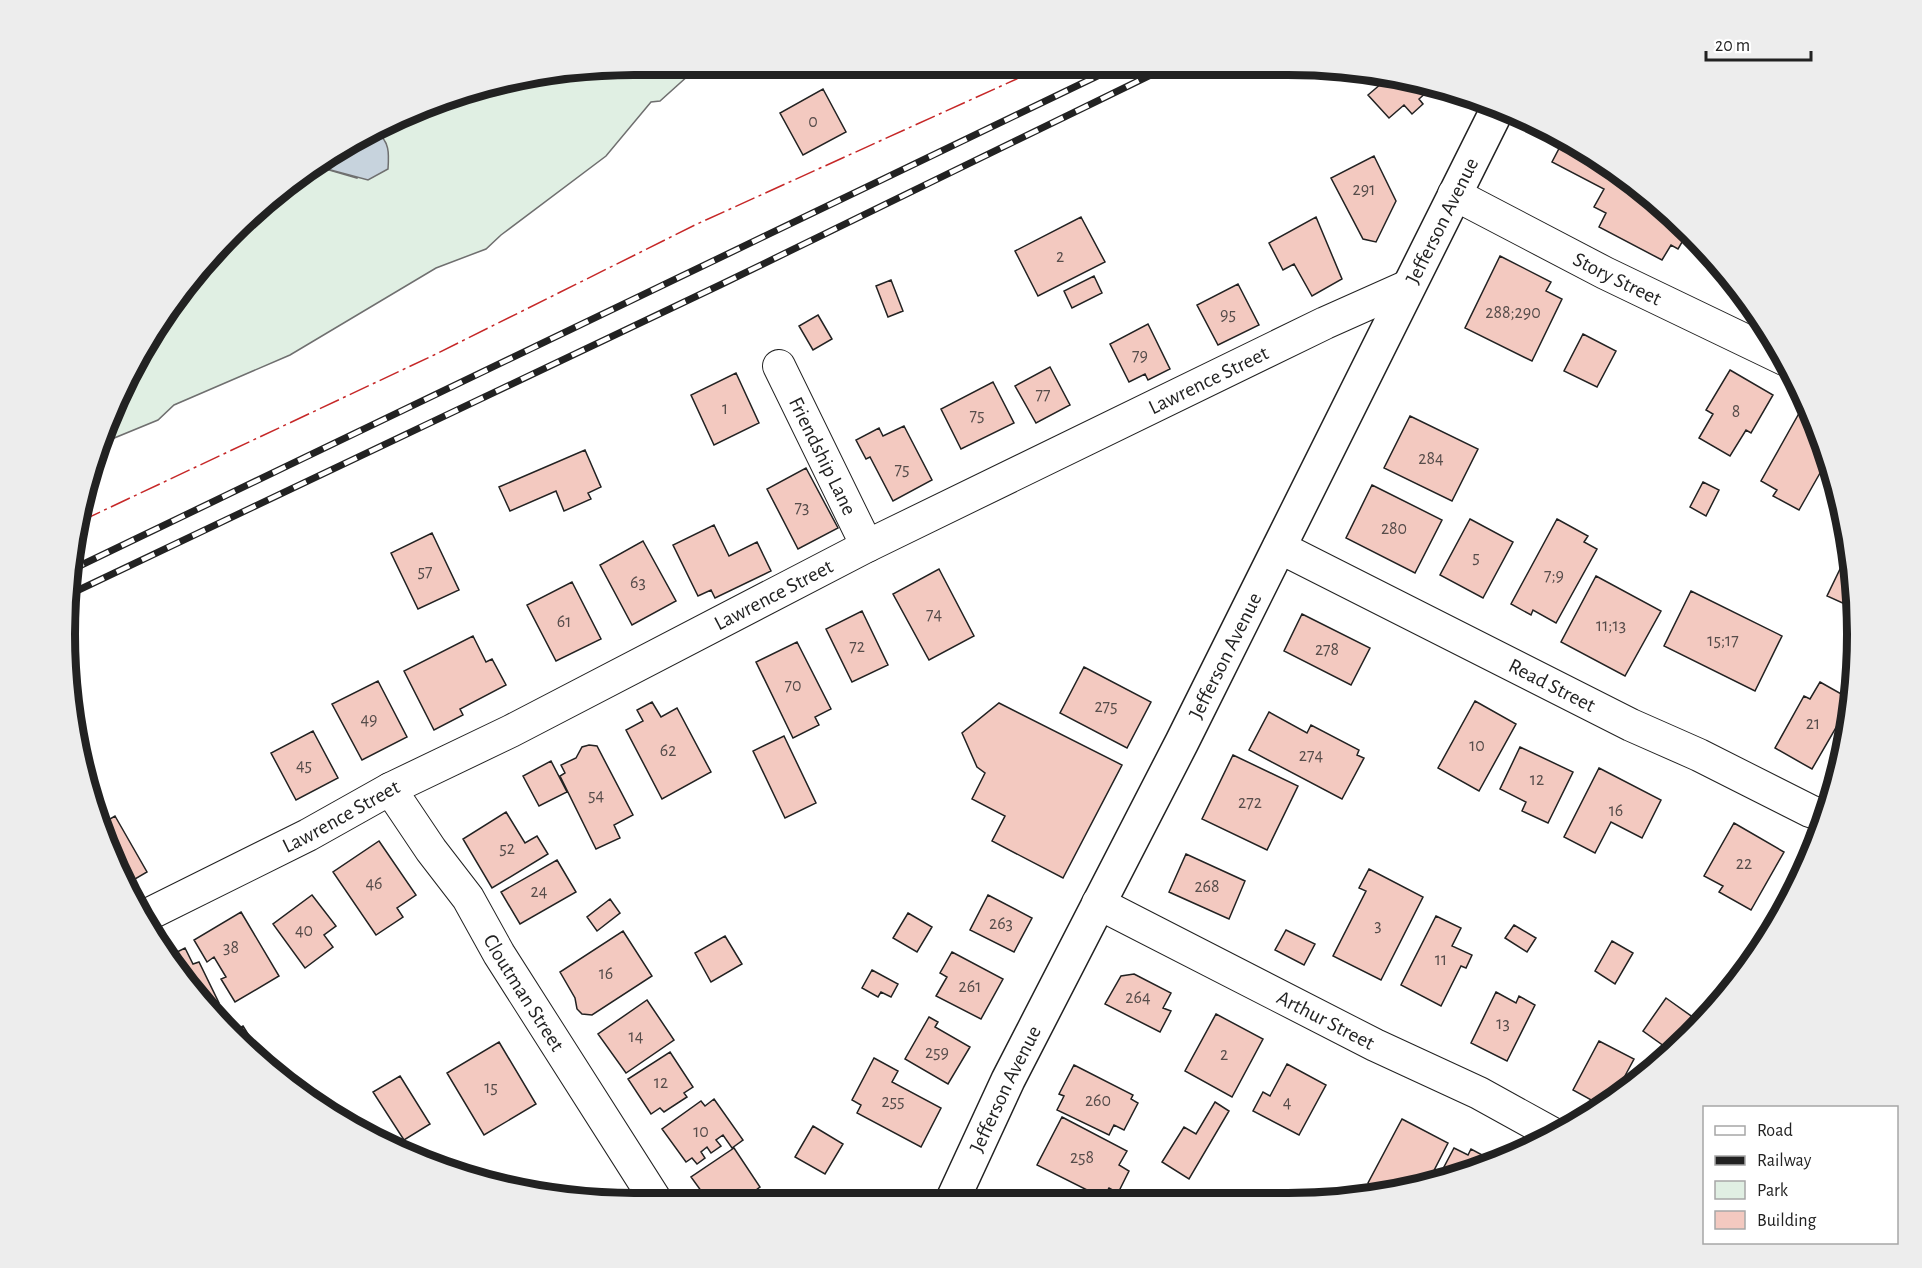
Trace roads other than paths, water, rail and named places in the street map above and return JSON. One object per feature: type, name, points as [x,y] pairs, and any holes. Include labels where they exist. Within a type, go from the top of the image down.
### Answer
[{"type":"main road","name":"Jefferson Avenue","points":[[956,1193],[1008,1080],[1182,742],[1494,115]]},
{"type":"street","name":"Story Street","points":[[1454,195],[1605,273],[1771,353]]},
{"type":"street","name":"Lawrence Street","points":[[150,914],[308,835],[390,789],[521,725],[867,546],[1325,323],[1408,286]]},
{"type":"street","name":"Friendship Lane","points":[[779,366],[867,546]]},
{"type":"street","name":"Read Street","points":[[1280,547],[1631,725],[1718,764],[1817,814]]},
{"type":"street","name":"Cloutman Street","points":[[390,789],[430,850],[468,898],[499,954],[651,1193]]},
{"type":"street","name":"Arthur Street","points":[[1098,903],[1375,1045],[1479,1093],[1544,1130]]},
{"type":"railway","points":[[79,566],[1099,75]]},
{"type":"railway","points":[[77,591],[720,285],[1151,75]]}]
